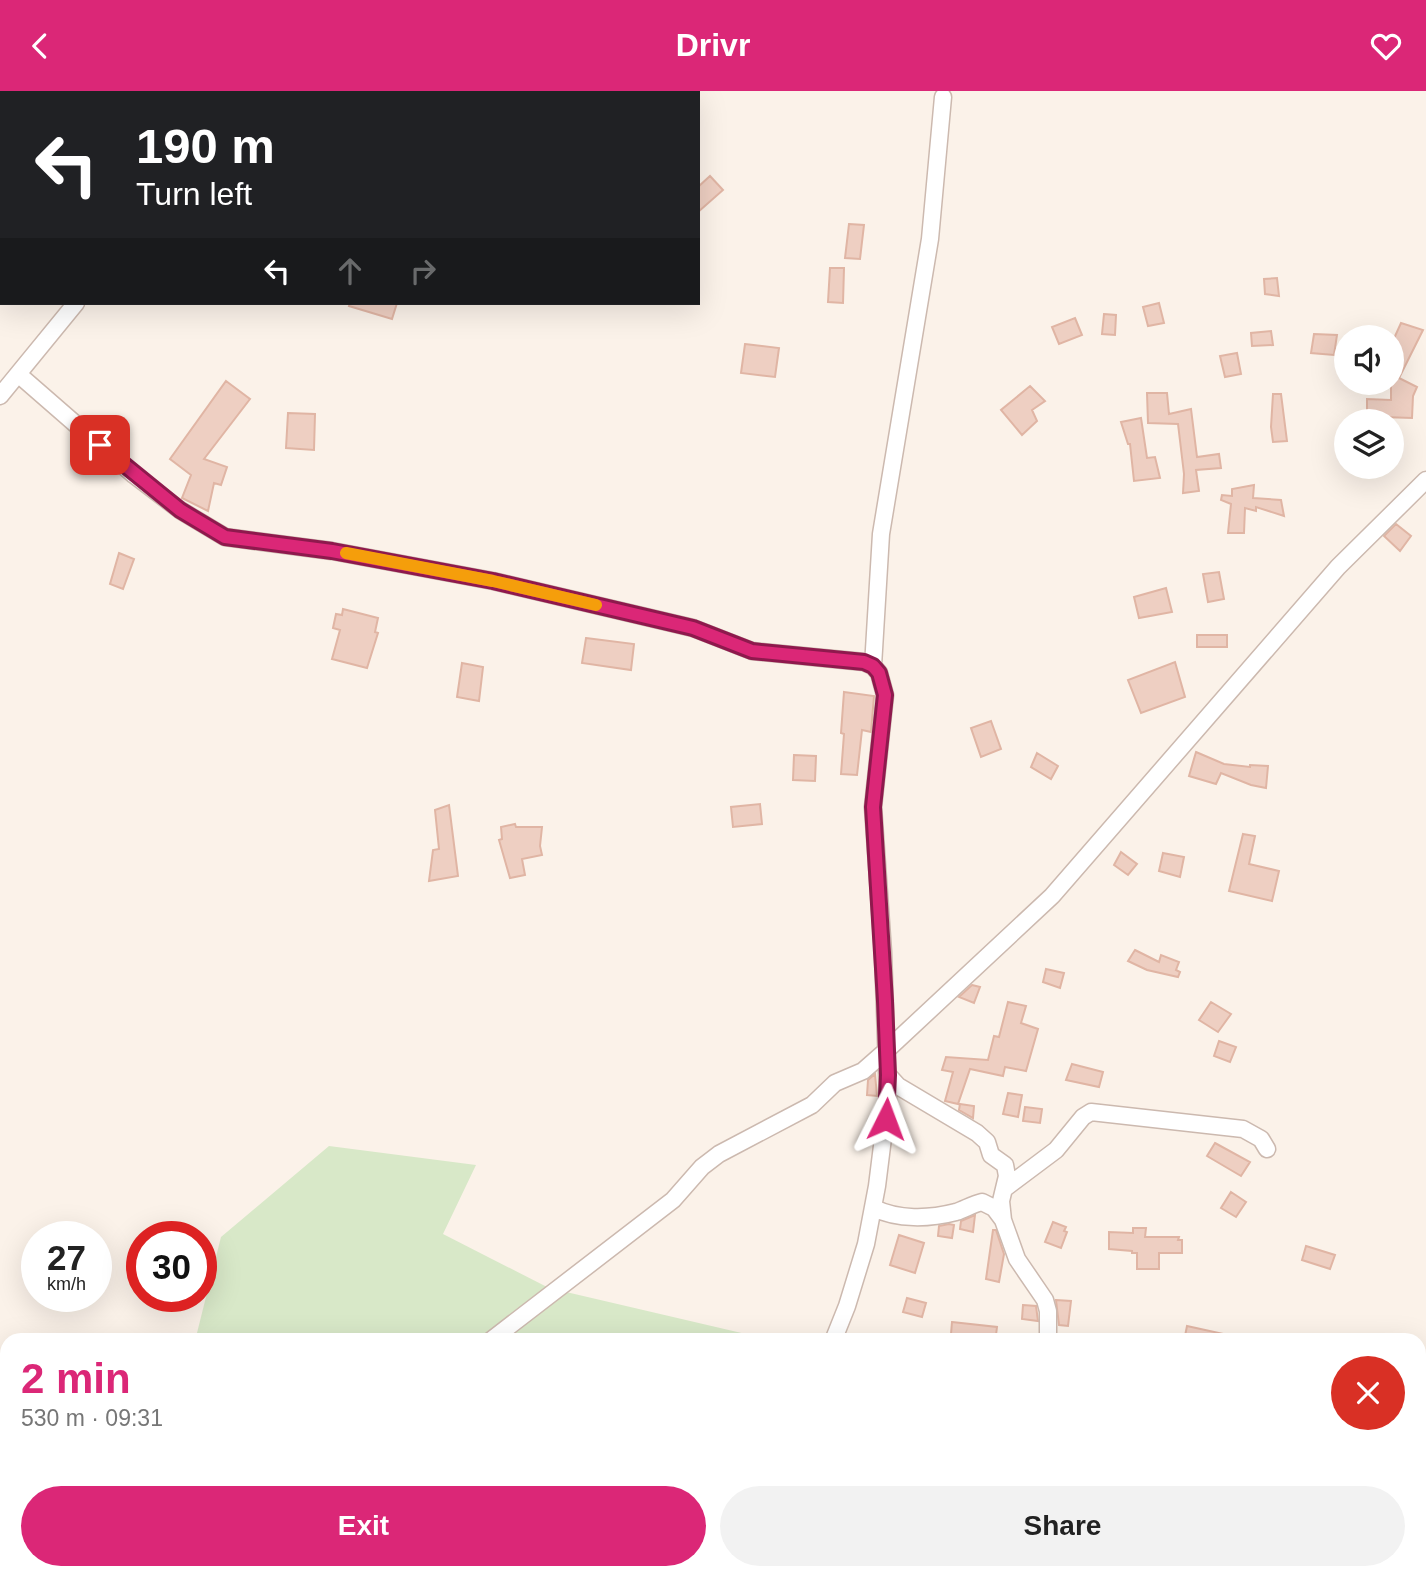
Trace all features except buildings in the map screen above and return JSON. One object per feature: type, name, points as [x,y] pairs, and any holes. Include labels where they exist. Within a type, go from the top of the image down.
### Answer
[{"type":"street","points":[[836,1333],[866,1244],[886,1119],[887,1049],[873,807],[885,695],[883,682],[873,666],[881,534],[930,239],[943,97]]},
{"type":"street","points":[[2,391],[74,305]]},
{"type":"street","points":[[18,373],[134,475],[180,510],[225,537],[332,551],[493,581],[693,628],[752,651],[856,660],[873,666]]},
{"type":"street","points":[[499,1333],[673,1200],[702,1167],[719,1154],[812,1105],[835,1083],[863,1071],[887,1049],[1052,896],[1338,567],[1426,480]]},
{"type":"street","points":[[888,1075],[898,1086],[977,1133],[987,1142],[991,1156],[1007,1169],[1001,1201],[1003,1220],[1017,1259],[1045,1300],[1048,1333]]},
{"type":"street","points":[[1002,1191],[1014,1179],[1056,1150],[1083,1117],[1091,1112],[1243,1129],[1261,1139],[1267,1149]]},
{"type":"street","points":[[874,1207],[888,1215],[903,1217],[943,1214],[982,1202],[994,1208],[1003,1220]]},
{"type":"green space","points":[[329,1146],[476,1165],[443,1234],[549,1288],[742,1333],[197,1333],[202,1312],[217,1312],[217,1253],[221,1237]]},
{"type":"slow traffic","points":[[346,553],[493,581],[596,605]]},
{"type":"route","points":[[100,445],[180,510],[225,537],[332,551],[493,581],[693,628],[752,651],[856,660],[873,666],[883,682],[885,695],[873,807],[883,952],[888,1075],[886,1119]]}]
